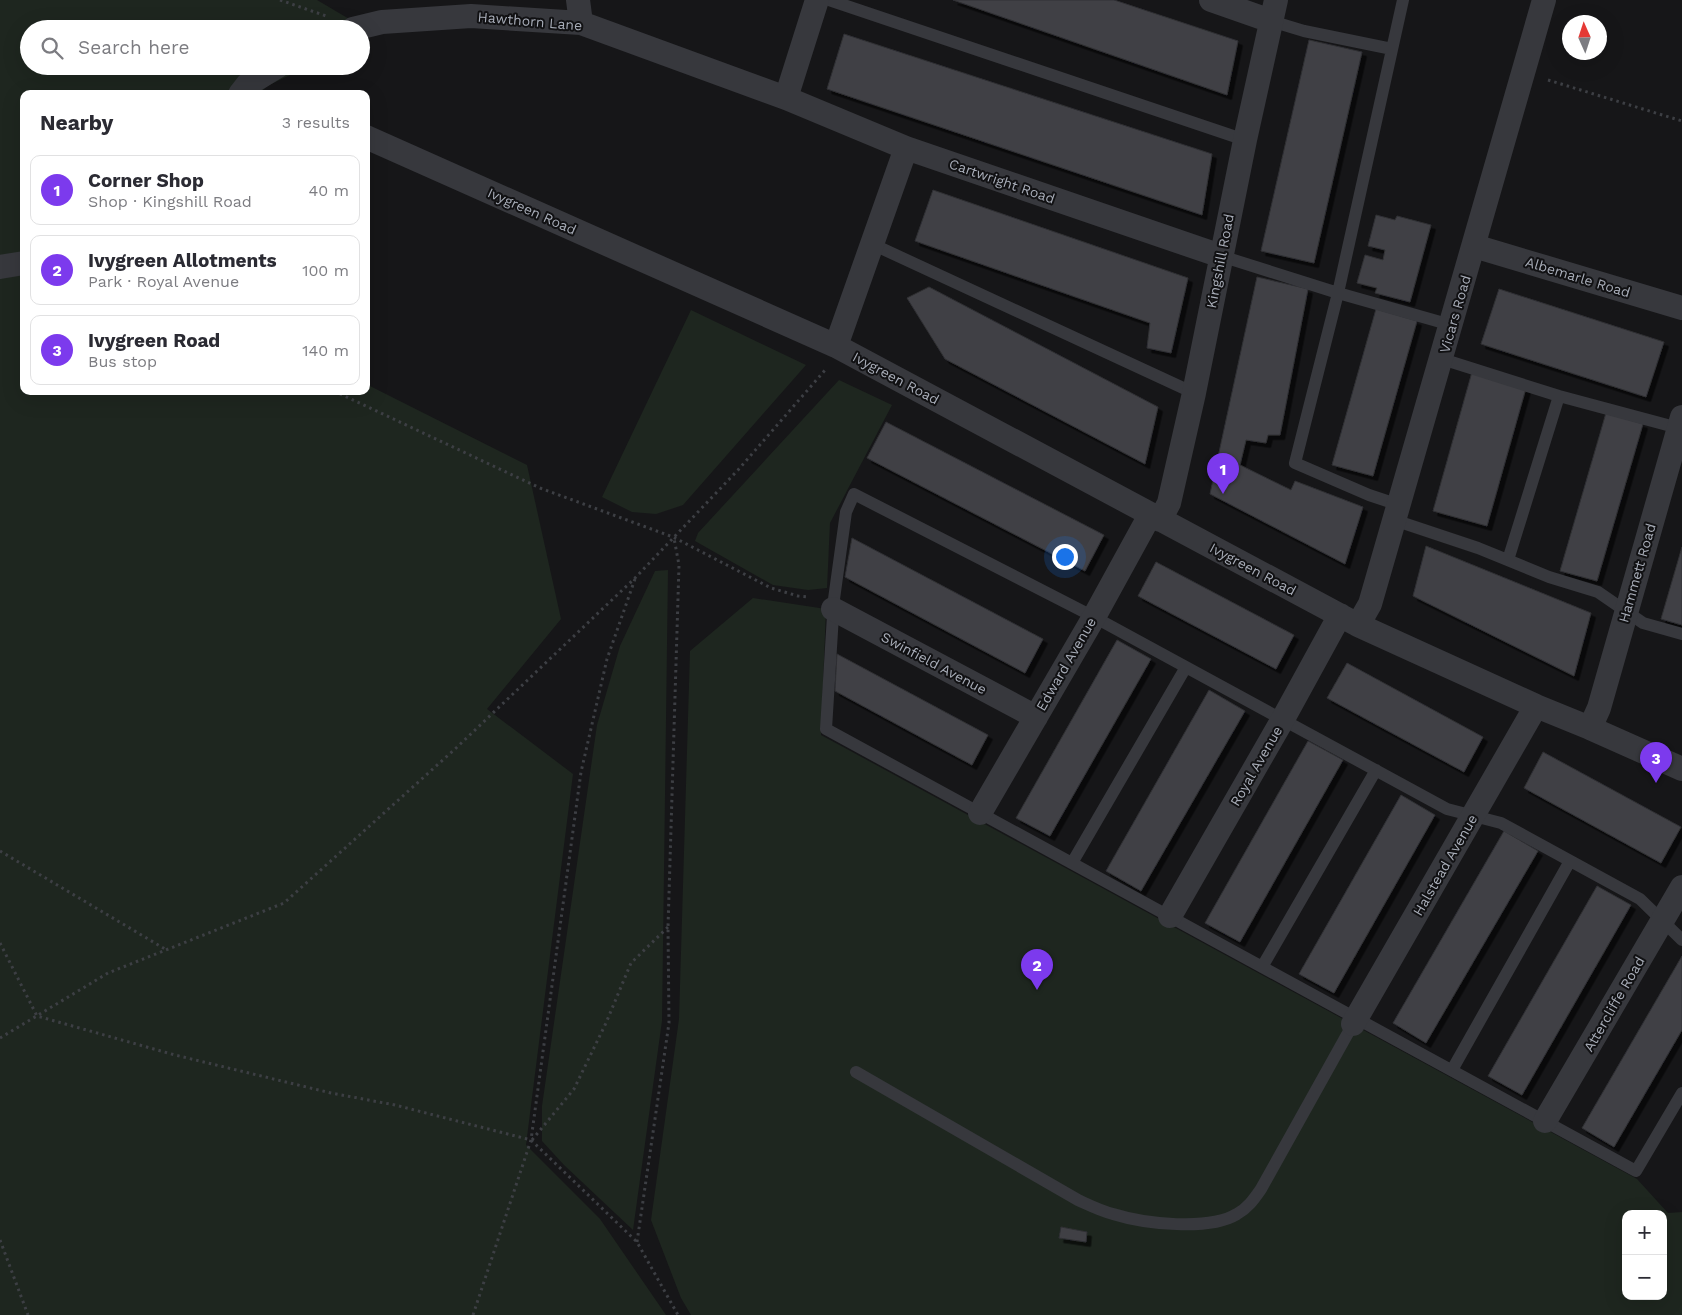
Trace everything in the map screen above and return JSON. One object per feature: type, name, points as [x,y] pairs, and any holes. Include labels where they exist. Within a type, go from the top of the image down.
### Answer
[{"type":"street","points":[[786,98],[817,0]]},
{"type":"street","points":[[1210,0],[1273,10]]},
{"type":"street","name":"Vicars Road","points":[[1349,620],[1370,604],[1544,0]]},
{"type":"street","name":"Kingshill Road","points":[[1155,517],[1169,503],[1194,393],[1244,140],[1273,10]]},
{"type":"street","name":"Hawthorn Lane","points":[[370,25],[382,22],[471,16],[579,11],[786,98]]},
{"type":"street","points":[[244,90],[264,75]]},
{"type":"street","name":"Cartwright Road","points":[[786,98],[906,148],[1222,256]]},
{"type":"street","name":"Ivygreen Road","points":[[370,140],[836,346],[1349,620],[1536,706],[1682,769]]},
{"type":"street","points":[[836,346],[906,148]]},
{"type":"street","name":"Albemarle Road","points":[[1474,246],[1682,308]]},
{"type":"street","points":[[0,267],[20,264]]},
{"type":"street","name":"Hammett Road","points":[[1590,728],[1599,708],[1681,425]]},
{"type":"street","name":"Edward Avenue","points":[[980,813],[1094,617],[1155,517]]},
{"type":"street","name":"Swinfield Avenue","points":[[823,603],[1036,717]]},
{"type":"street","name":"Royal Avenue","points":[[1170,916],[1283,719],[1349,620]]},
{"type":"street","name":"Halstead Avenue","points":[[1355,1021],[1536,706]]},
{"type":"street","name":"Attercliffe Road","points":[[1545,1121],[1682,887]]},
{"type":"lane","points":[[830,0],[1244,140]]},
{"type":"lane","points":[[1403,0],[1338,293],[1295,463],[1370,495],[1396,512],[1508,560],[1549,577],[1598,592],[1643,623],[1682,634]]},
{"type":"lane","points":[[1273,10],[1304,31],[1392,49]]},
{"type":"lane","points":[[872,244],[1194,393]]},
{"type":"lane","points":[[1222,256],[1338,293],[1451,325]]},
{"type":"lane","points":[[1442,359],[1559,396],[1681,425]]},
{"type":"lane","points":[[1508,560],[1559,396]]},
{"type":"lane","points":[[1682,940],[1640,899],[1501,823],[1447,809],[1094,617],[854,494],[846,512],[823,603],[826,729],[1170,916],[1355,1021],[1452,1070],[1636,1171],[1682,1093]]},
{"type":"lane","points":[[1072,863],[1186,667]]},
{"type":"lane","points":[[1262,967],[1376,770]]},
{"type":"lane","points":[[1452,1070],[1570,861]]},
{"type":"lane","points":[[856,1072],[1078,1200],[1113,1214],[1146,1222],[1214,1223],[1237,1214],[1249,1205],[1261,1189],[1355,1021]]},
{"type":"path","points":[[280,0],[334,20]]},
{"type":"path","points":[[1522,76],[1551,81],[1682,121]]},
{"type":"path","points":[[0,1038],[108,973],[284,903],[455,749],[636,578],[738,470],[820,377],[826,370],[836,346]]},
{"type":"path","points":[[820,372],[820,377]]},
{"type":"path","points":[[342,395],[540,488],[673,537],[771,588],[823,603]]},
{"type":"path","points":[[637,1242],[669,1023],[668,927],[679,565],[673,537]]},
{"type":"path","points":[[473,1315],[531,1140],[581,772],[607,659],[636,578]]},
{"type":"path","points":[[0,851],[166,950]]},
{"type":"path","points":[[531,1140],[574,1089],[606,1024],[631,964],[668,927]]},
{"type":"path","points":[[0,943],[37,1016],[175,1055],[332,1093],[394,1105],[531,1140],[637,1242],[678,1315]]},
{"type":"path","points":[[0,1240],[28,1315]]},
{"type":"shaded area","points":[[0,0],[317,0],[351,20],[20,20],[20,75],[290,75],[267,86],[263,90],[20,90],[20,395],[370,395],[370,386],[527,465],[561,619],[487,709],[573,774],[526,1145],[600,1219],[666,1315],[0,1315]]},
{"type":"shaded area","points":[[691,310],[806,365],[683,505],[656,514],[632,512],[602,497]]},
{"type":"shaded area","points":[[839,380],[892,405],[830,523],[827,588],[808,590],[773,585],[695,541],[698,533]]},
{"type":"shaded area","points":[[668,570],[662,1021],[633,1230],[564,1165],[542,1141],[542,1106],[597,725],[620,646],[655,571]]},
{"type":"shaded area","points":[[753,598],[826,609],[821,735],[1637,1179],[1665,1210],[1622,1210],[1622,1300],[1667,1300],[1667,1212],[1682,1212],[1682,1315],[691,1315],[681,1298],[651,1220],[679,1019],[690,651]]},
{"type":"building","points":[[953,0],[1114,0],[1238,41],[1227,95]]},
{"type":"building","points":[[844,34],[1212,154],[1202,215],[827,89]]},
{"type":"building","points":[[1309,40],[1362,52],[1314,263],[1261,251]]},
{"type":"building","points":[[933,190],[1188,278],[1171,353],[1147,348],[1150,323],[915,241]]},
{"type":"building","points":[[1376,215],[1395,220],[1397,216],[1431,225],[1410,302],[1375,293],[1377,288],[1357,283],[1365,255],[1383,260],[1385,250],[1368,246]]},
{"type":"building","points":[[1257,277],[1308,289],[1280,435],[1268,435],[1266,443],[1246,440],[1240,465],[1291,490],[1295,481],[1363,507],[1345,564],[1210,494]]},
{"type":"building","points":[[929,287],[1158,407],[1145,464],[945,359],[907,298]]},
{"type":"building","points":[[1499,289],[1664,342],[1646,397],[1481,344]]},
{"type":"building","points":[[1376,309],[1417,321],[1373,476],[1332,465]]},
{"type":"building","points":[[1472,372],[1526,388],[1487,526],[1433,511]]},
{"type":"building","points":[[1606,413],[1643,424],[1597,581],[1560,571]]},
{"type":"building","points":[[886,422],[1104,535],[1085,571],[867,458]]},
{"type":"building","points":[[852,538],[1043,639],[1025,673],[845,577]]},
{"type":"building","points":[[1426,546],[1591,613],[1574,676],[1413,596]]},
{"type":"building","points":[[1682,547],[1682,625],[1661,619]]},
{"type":"building","points":[[1156,562],[1294,635],[1276,669],[1138,596]]},
{"type":"building","points":[[1117,640],[1151,659],[1050,836],[1016,818]]},
{"type":"building","points":[[837,654],[988,735],[972,765],[835,691]]},
{"type":"building","points":[[1347,663],[1483,737],[1464,772],[1327,698]]},
{"type":"building","points":[[1209,690],[1245,711],[1141,891],[1106,871]]},
{"type":"building","points":[[1308,741],[1343,760],[1240,942],[1205,923]]},
{"type":"building","points":[[1543,752],[1681,827],[1661,863],[1524,788]]},
{"type":"building","points":[[1401,795],[1435,815],[1334,993],[1299,974]]},
{"type":"building","points":[[1504,831],[1538,851],[1426,1043],[1393,1023]]},
{"type":"building","points":[[1597,886],[1631,905],[1522,1095],[1488,1076]]},
{"type":"building","points":[[1682,956],[1682,1030],[1614,1147],[1582,1128]]},
{"type":"building","points":[[1061,1227],[1087,1232],[1086,1242],[1059,1238]]},
{"type":"place","name":"Corner Shop","points":[[1223,494]]},
{"type":"place","name":"Ivygreen Road","points":[[1656,783]]},
{"type":"place","name":"Ivygreen Allotments","points":[[1037,990]]}]
